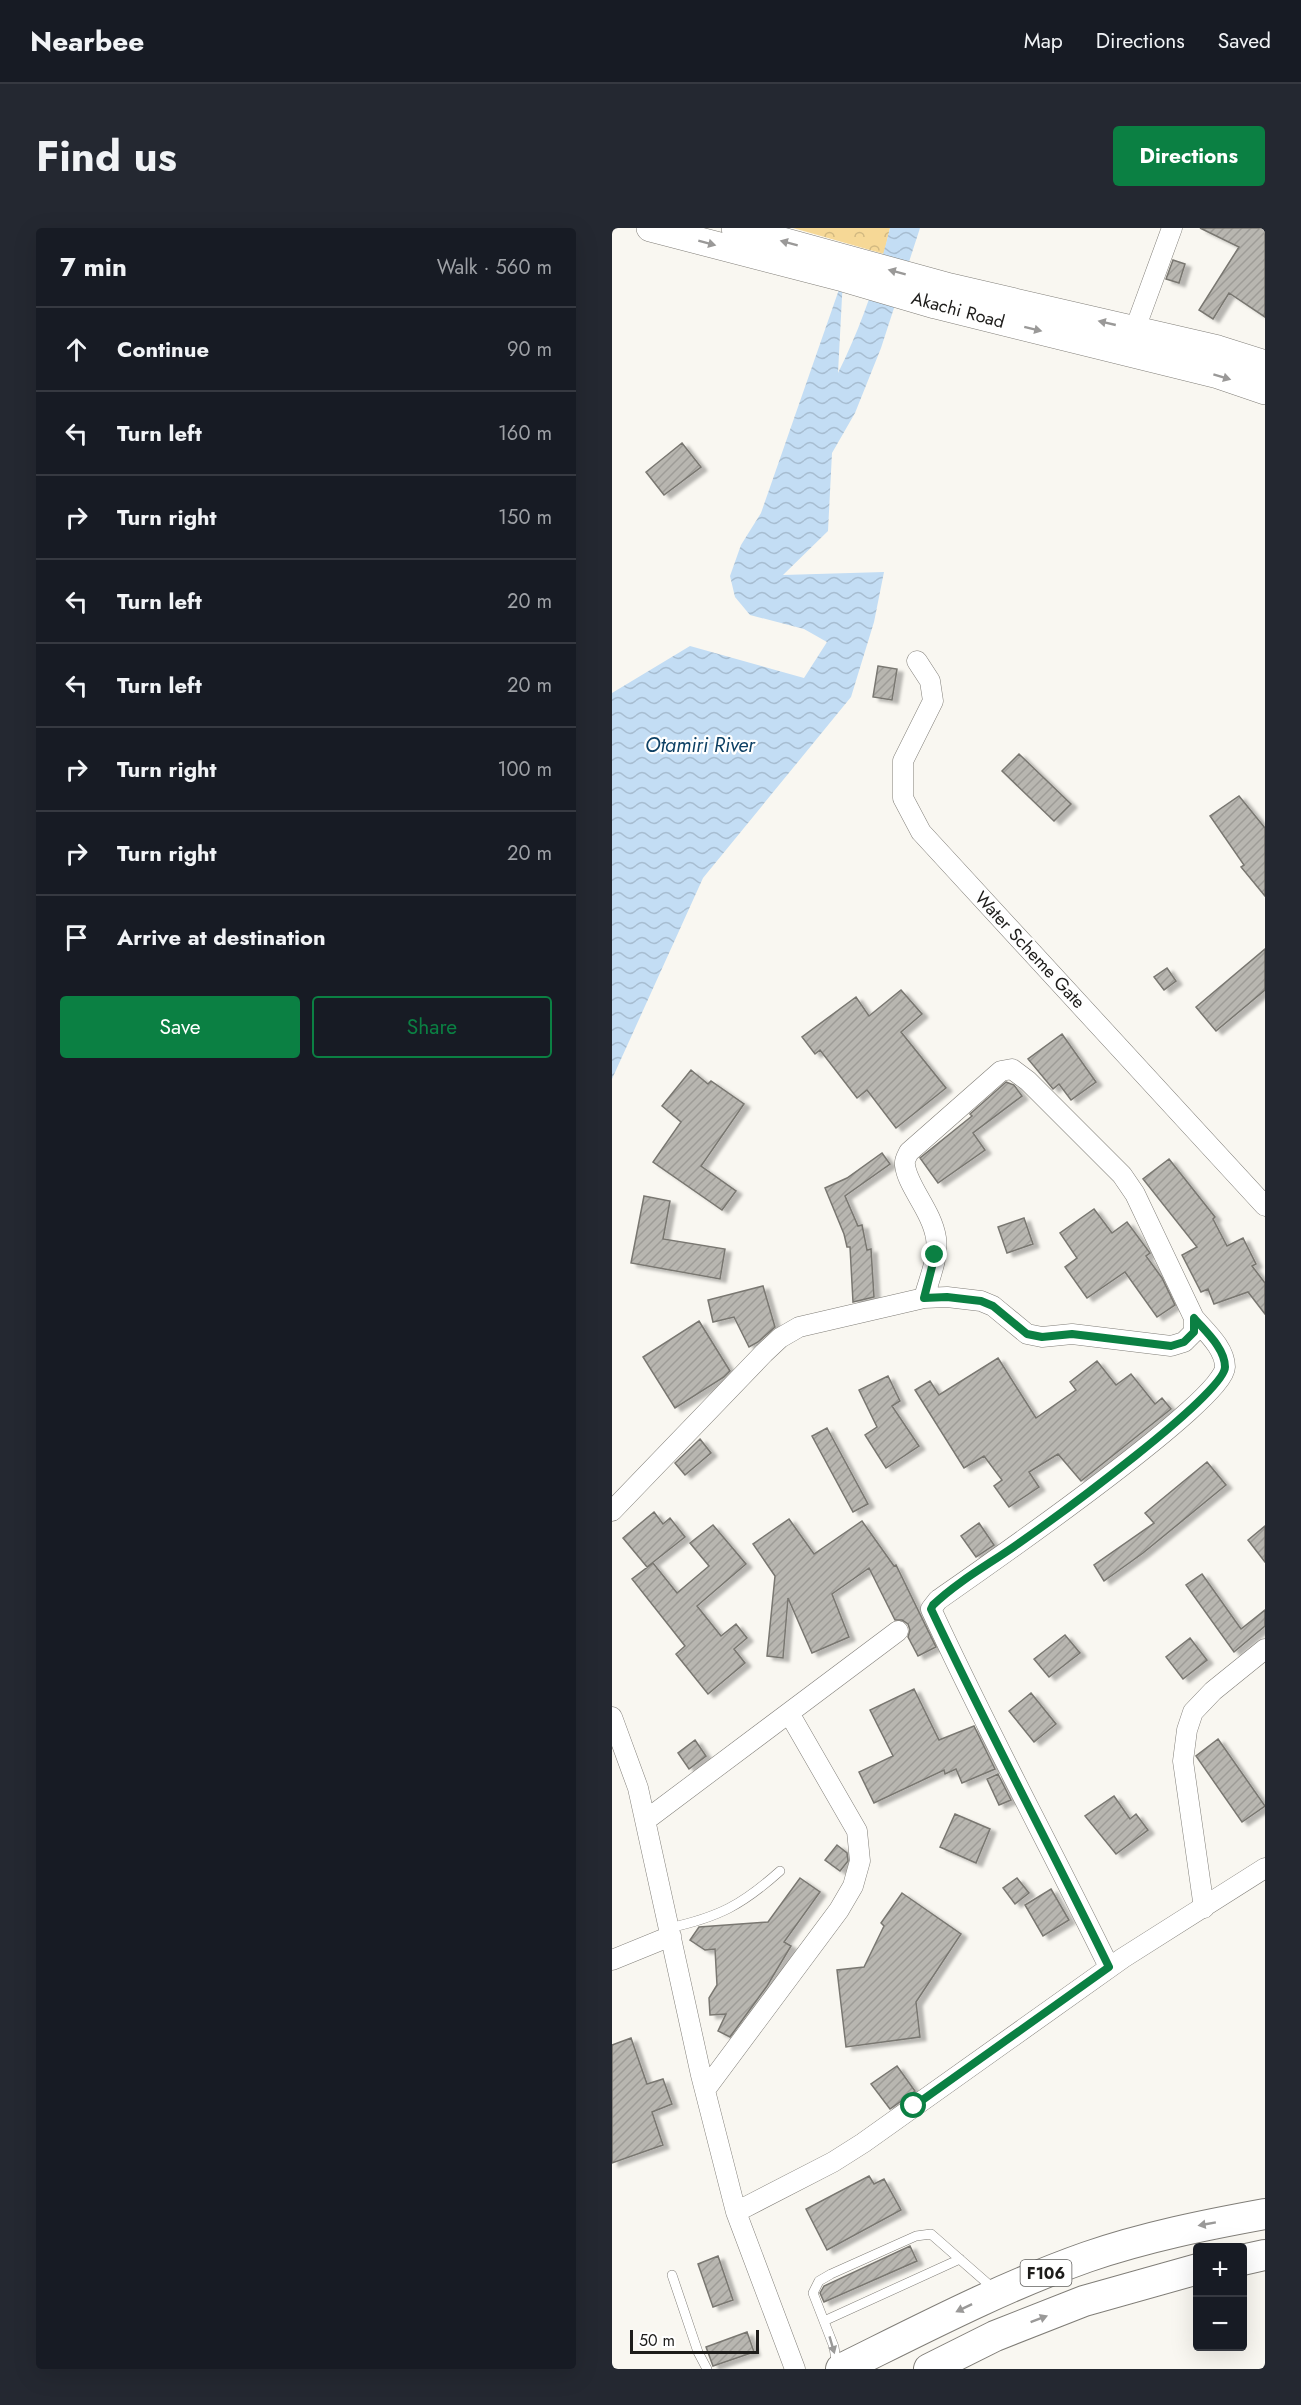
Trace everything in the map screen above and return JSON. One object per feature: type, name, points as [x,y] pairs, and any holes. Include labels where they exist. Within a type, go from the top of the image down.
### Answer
[{"type":"main road","name":"Akachi Road","points":[[650,228],[843,268],[1218,375],[1265,391]]},
{"type":"main road","name":"Akachi Road","points":[[735,228],[843,268]]},
{"type":"main road","name":"Akachi Road","points":[[943,296],[1135,329],[1218,349],[1265,364]]},
{"type":"main road","name":"F106","points":[[839,2369],[998,2292],[1087,2257],[1183,2229],[1265,2214]]},
{"type":"main road","points":[[1247,2259],[1265,2255]]},
{"type":"main road","name":"F106","points":[[929,2369],[995,2336],[1084,2301],[1193,2270]]},
{"type":"street","points":[[1135,329],[1172,228]]},
{"type":"street","name":"Water Scheme Gate","points":[[917,662],[930,681],[933,701],[903,761],[903,798],[921,832],[1265,1206]]},
{"type":"street","points":[[924,1298],[935,1255],[936,1239],[930,1215],[907,1173],[904,1162],[909,1152],[1000,1071],[1012,1069],[1028,1081],[1122,1175],[1134,1194],[1194,1318],[1214,1341],[1222,1355],[1225,1368],[1221,1379],[1213,1389],[1124,1464],[1024,1540],[938,1600],[931,1609],[983,1718],[1056,1858],[1109,1967]]},
{"type":"street","points":[[612,1511],[749,1368],[780,1338],[799,1327],[924,1298],[947,1297],[981,1301],[993,1306],[1027,1334],[1042,1337],[1072,1334],[1171,1346],[1184,1342],[1194,1332],[1194,1318]]},
{"type":"street","points":[[646,1820],[898,1630]]},
{"type":"street","points":[[1204,1908],[1183,1761],[1186,1730],[1193,1712],[1214,1691],[1265,1649]]},
{"type":"street","points":[[705,2090],[839,1910],[853,1886],[861,1861],[857,1831],[789,1713]]},
{"type":"street","points":[[612,1717],[638,1788],[705,2090],[736,2212],[795,2369]]},
{"type":"street","points":[[736,2212],[833,2162],[1109,1967],[1265,1868]]},
{"type":"street","points":[[612,1960],[670,1932]]},
{"type":"lane","points":[[670,1932],[705,1920],[732,1907],[754,1894],[780,1871]]},
{"type":"lane","points":[[839,2369],[834,2347],[813,2293],[819,2281],[842,2269],[916,2236],[931,2234],[998,2292]]},
{"type":"lane","points":[[824,2321],[960,2259]]},
{"type":"lane","points":[[672,2275],[706,2369]]},
{"type":"green space","points":[[793,228],[890,228],[884,254]]},
{"type":"water","name":"Otamiri River","points":[[890,228],[920,228],[881,348],[855,413],[832,453],[828,531],[783,575],[884,572],[874,622],[851,697],[703,878],[612,1079],[612,693],[690,646],[804,678],[827,642],[804,629],[750,615],[735,597],[730,576],[741,545],[761,513],[843,278],[838,373],[868,302]]},
{"type":"building","points":[[1200,228],[1265,228],[1265,317],[1229,293],[1213,319],[1199,310],[1239,247]]},
{"type":"building","points":[[1173,260],[1185,264],[1179,283],[1166,279]]},
{"type":"building","points":[[682,443],[701,467],[664,495],[646,472]]},
{"type":"building","points":[[878,666],[897,669],[892,700],[873,697]]},
{"type":"building","points":[[1019,754],[1071,804],[1054,821],[1002,771]]},
{"type":"building","points":[[1239,796],[1265,828],[1265,896],[1241,867],[1244,865],[1210,816]]},
{"type":"building","points":[[1265,949],[1265,990],[1216,1031],[1196,1007]]},
{"type":"building","points":[[1167,968],[1176,981],[1164,990],[1154,977]]},
{"type":"building","points":[[901,990],[922,1014],[901,1032],[946,1088],[896,1128],[867,1090],[857,1098],[820,1050],[815,1054],[802,1037],[856,997],[869,1016]]},
{"type":"building","points":[[1062,1034],[1096,1082],[1071,1100],[1059,1084],[1053,1089],[1028,1059]]},
{"type":"building","points":[[691,1070],[708,1084],[711,1081],[744,1104],[701,1166],[736,1191],[722,1210],[653,1162],[681,1122],[662,1106]]},
{"type":"building","points":[[1006,1082],[1014,1085],[1022,1096],[973,1133],[985,1150],[938,1183],[920,1158],[972,1116],[970,1114]]},
{"type":"building","points":[[882,1153],[890,1164],[845,1196],[858,1226],[862,1225],[867,1250],[871,1249],[874,1297],[853,1302],[850,1247],[847,1247],[825,1188],[847,1178]]},
{"type":"building","points":[[1169,1159],[1215,1217],[1213,1219],[1227,1246],[1243,1238],[1256,1264],[1252,1266],[1265,1283],[1265,1314],[1248,1292],[1214,1304],[1208,1289],[1201,1292],[1182,1255],[1197,1247],[1143,1179]]},
{"type":"building","points":[[644,1196],[670,1201],[663,1239],[725,1249],[720,1279],[631,1263]]},
{"type":"building","points":[[1094,1209],[1112,1233],[1127,1222],[1150,1253],[1146,1256],[1162,1278],[1175,1305],[1157,1317],[1125,1272],[1087,1298],[1065,1267],[1077,1258],[1060,1233]]},
{"type":"building","points":[[1024,1218],[1033,1244],[1007,1253],[998,1227]]},
{"type":"building","points":[[763,1286],[775,1327],[749,1347],[734,1317],[713,1322],[708,1300]]},
{"type":"building","points":[[699,1321],[730,1371],[675,1408],[643,1357]]},
{"type":"building","points":[[998,1358],[1036,1418],[1076,1390],[1070,1382],[1097,1361],[1116,1385],[1131,1374],[1155,1404],[1162,1398],[1171,1409],[1081,1481],[1058,1454],[1029,1472],[1039,1487],[1009,1507],[994,1486],[1002,1480],[984,1456],[964,1468],[915,1390],[930,1381],[939,1395]]},
{"type":"building","points":[[888,1376],[900,1401],[892,1406],[919,1446],[886,1468],[865,1435],[877,1427],[859,1390]]},
{"type":"building","points":[[827,1428],[868,1504],[853,1512],[812,1436]]},
{"type":"building","points":[[700,1439],[711,1453],[685,1475],[675,1463]]},
{"type":"building","points":[[1207,1462],[1226,1485],[1143,1553],[1104,1581],[1094,1565],[1154,1523],[1145,1513]]},
{"type":"building","points":[[654,1512],[663,1524],[670,1518],[685,1537],[647,1567],[623,1538]]},
{"type":"building","points":[[789,1519],[814,1554],[862,1521],[894,1566],[896,1565],[936,1647],[918,1656],[908,1637],[910,1630],[908,1624],[902,1620],[895,1620],[869,1568],[832,1594],[849,1637],[812,1653],[788,1598],[783,1658],[767,1656],[775,1576],[753,1544]]},
{"type":"building","points":[[979,1523],[994,1545],[976,1557],[961,1536]]},
{"type":"building","points":[[713,1525],[746,1564],[697,1606],[721,1636],[736,1624],[747,1638],[734,1649],[745,1663],[708,1694],[676,1654],[685,1646],[632,1579],[653,1563],[677,1593],[709,1566],[690,1543]]},
{"type":"building","points":[[1265,1526],[1265,1562],[1248,1540]]},
{"type":"building","points":[[1202,1574],[1241,1629],[1265,1610],[1265,1626],[1234,1652],[1186,1585]]},
{"type":"building","points":[[1065,1635],[1080,1653],[1049,1677],[1034,1659]]},
{"type":"building","points":[[1190,1638],[1207,1660],[1183,1679],[1166,1657]]},
{"type":"building","points":[[914,1689],[939,1740],[974,1726],[995,1769],[962,1783],[956,1769],[945,1774],[944,1770],[874,1803],[859,1772],[893,1756],[870,1710]]},
{"type":"building","points":[[1031,1693],[1056,1724],[1034,1742],[1009,1711]]},
{"type":"building","points":[[1218,1739],[1265,1806],[1242,1822],[1196,1756]]},
{"type":"building","points":[[695,1740],[706,1756],[689,1769],[678,1753]]},
{"type":"building","points":[[998,1774],[1011,1800],[999,1805],[987,1779]]},
{"type":"building","points":[[1114,1796],[1130,1819],[1136,1814],[1148,1830],[1116,1854],[1085,1816]]},
{"type":"building","points":[[955,1814],[990,1829],[976,1863],[940,1847]]},
{"type":"building","points":[[837,1845],[847,1853],[848,1861],[840,1871],[825,1860]]},
{"type":"building","points":[[800,1878],[820,1892],[784,1942],[791,1946],[767,1986],[730,2037],[718,2031],[726,2014],[710,2015],[709,1998],[717,1985],[715,1949],[705,1950],[690,1940],[699,1927],[768,1922]]},
{"type":"building","points":[[1017,1878],[1029,1893],[1015,1904],[1003,1888]]},
{"type":"building","points":[[1051,1889],[1069,1920],[1043,1936],[1025,1905]]},
{"type":"building","points":[[902,1893],[961,1934],[916,2002],[920,2037],[846,2047],[837,1970],[864,1967],[884,1926],[881,1923]]},
{"type":"building","points":[[631,2038],[647,2084],[663,2079],[672,2104],[652,2112],[663,2145],[612,2163],[612,2045]]},
{"type":"building","points":[[897,2066],[915,2091],[890,2109],[871,2084]]},
{"type":"building","points":[[869,2176],[874,2184],[884,2179],[901,2210],[827,2250],[806,2209]]},
{"type":"building","points":[[910,2246],[917,2261],[824,2302],[820,2293],[824,2286]]},
{"type":"building","points":[[718,2256],[733,2300],[713,2307],[698,2264]]},
{"type":"building","points":[[747,2332],[754,2352],[713,2366],[706,2347]]},
{"type":"route","points":[[914,2106],[1109,1967],[1056,1858],[983,1718],[931,1609],[938,1600],[1024,1540],[1160,1436],[1213,1389],[1221,1379],[1225,1368],[1222,1355],[1214,1341],[1194,1318],[1194,1332],[1184,1342],[1171,1346],[1072,1334],[1042,1337],[1027,1334],[993,1306],[981,1301],[947,1297],[924,1298],[935,1255]]}]
